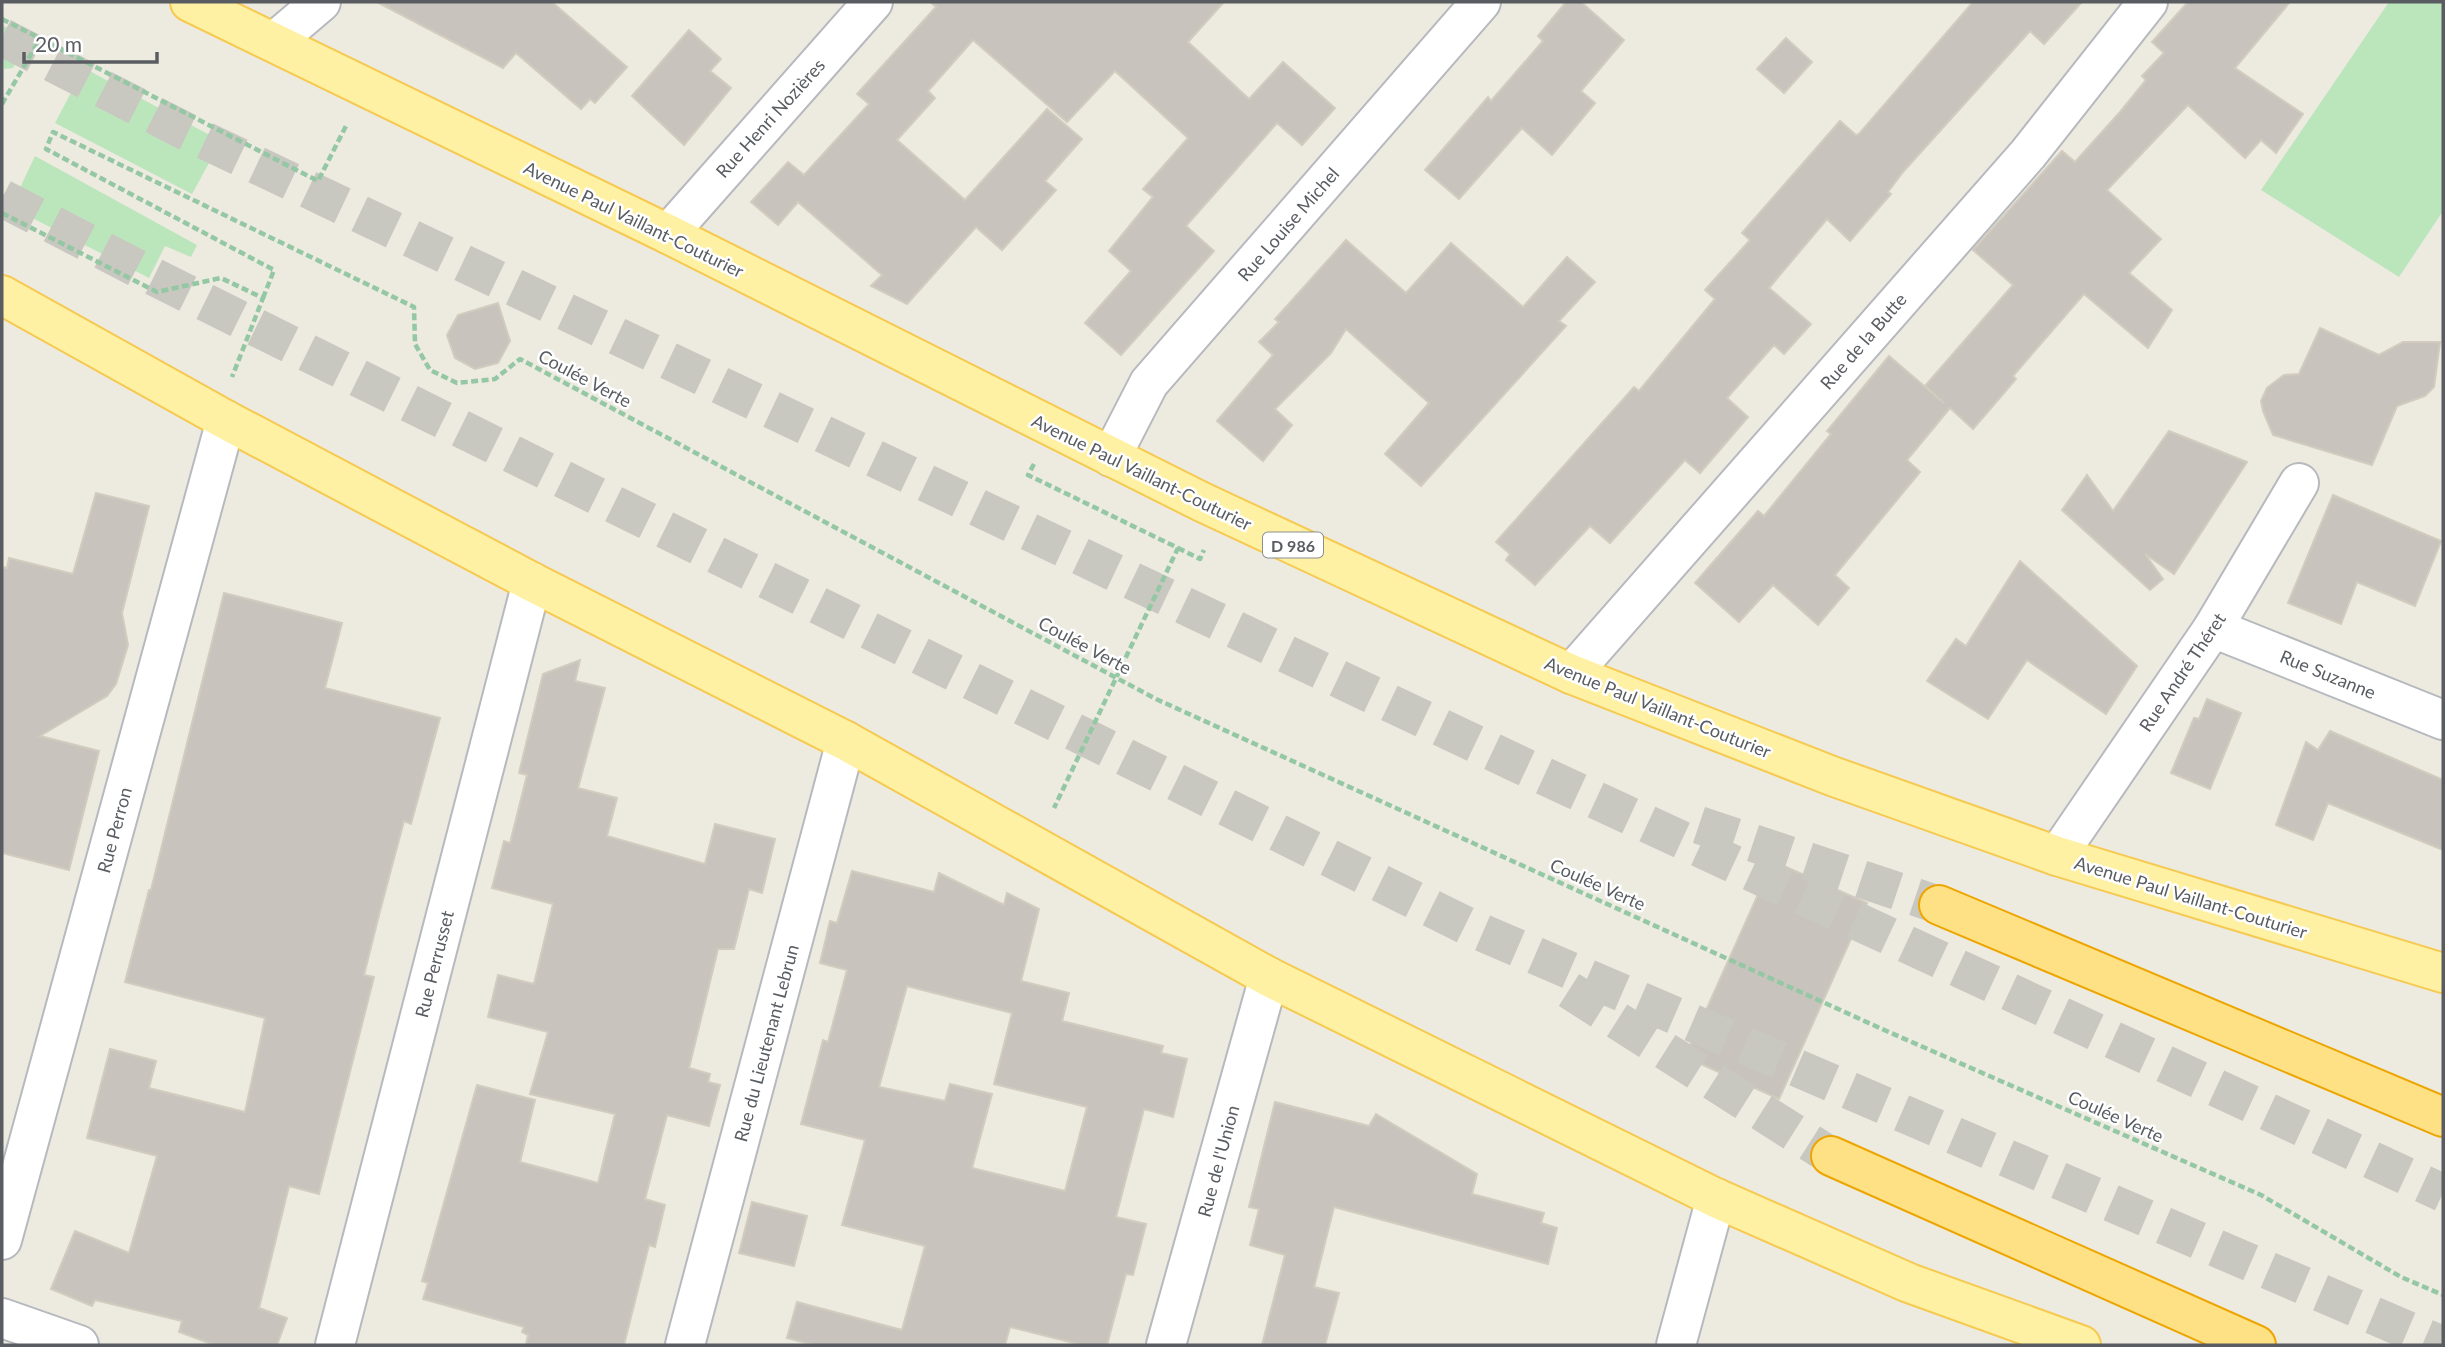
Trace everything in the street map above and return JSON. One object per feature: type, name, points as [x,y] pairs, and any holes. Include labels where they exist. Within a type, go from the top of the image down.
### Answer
[{"type":"highway","points":[[1939,905],[2443,1117]]},
{"type":"highway","points":[[1831,1156],[2256,1345]]},
{"type":"main road","name":"Avenue Paul Vaillant-Couturier","points":[[190,2],[668,234],[1111,457],[1570,674],[1832,776],[2057,856],[2443,973]]},
{"type":"main road","points":[[2,295],[226,420],[532,582],[846,741],[1269,977],[1716,1198],[1909,1283],[2081,1345]]},
{"type":"street","points":[[274,42],[321,2]]},
{"type":"street","name":"Rue Henri Nozières","points":[[668,234],[873,2]]},
{"type":"street","name":"Rue Louise Michel","points":[[1111,457],[1149,383],[1481,2]]},
{"type":"street","name":"Rue de la Butte","points":[[1570,674],[2028,154],[2148,2]]},
{"type":"street","name":"Rue Perron","points":[[2,1240],[226,420]]},
{"type":"street","name":"Rue André Théret","points":[[2057,856],[2213,628],[2299,483]]},
{"type":"street","name":"Rue Perrusset","points":[[335,1345],[532,582]]},
{"type":"street","name":"Rue Suzanne","points":[[2213,628],[2443,720]]},
{"type":"street","name":"Rue du Lieutenant Lebrun","points":[[685,1345],[846,741]]},
{"type":"street","name":"Rue de l'Union","points":[[1166,1345],[1269,977]]},
{"type":"street","points":[[1676,1345],[1716,1198]]},
{"type":"street","points":[[2,1318],[79,1345]]},
{"type":"path","points":[[2,19],[318,181],[348,122]]},
{"type":"path","points":[[2,104],[40,39]]},
{"type":"path","name":"Coulée Verte","points":[[263,298],[274,270],[46,149],[53,132],[414,307],[415,344],[430,370],[457,383],[495,379],[520,359],[1156,699],[1882,1029],[2261,1195],[2401,1278],[2443,1295]]},
{"type":"path","points":[[2,213],[157,292],[221,278],[263,298],[228,388],[201,374],[188,399]]},
{"type":"path","points":[[1042,803],[1054,809],[1178,548],[1028,475],[1034,463],[1047,469]]},
{"type":"green space","points":[[2389,2],[2443,2],[2443,211],[2399,277],[2261,190]]},
{"type":"green space","points":[[2,25],[23,36],[24,47],[13,68],[4,69]]},
{"type":"green space","points":[[84,68],[221,141],[192,194],[55,123]]},
{"type":"green space","points":[[35,156],[197,245],[191,257],[165,246],[149,278],[11,207]]},
{"type":"building","points":[[377,2],[552,2],[627,67],[595,103],[590,99],[581,109],[516,53],[503,68]]},
{"type":"building","points":[[930,2],[1224,2],[1188,42],[1249,99],[1283,62],[1335,108],[1302,145],[1277,123],[1186,226],[1214,251],[1121,355],[1085,323],[1131,271],[1109,251],[1153,197],[1143,189],[1188,138],[1115,71],[1067,122],[973,40],[928,91],[935,98],[897,140],[965,200],[1047,109],[1082,139],[1045,181],[1056,190],[1002,250],[976,227],[907,304],[871,286],[882,275],[798,202],[778,225],[751,202],[788,162],[804,175],[869,104],[857,94],[936,7]]},
{"type":"building","points":[[1566,2],[1581,2],[1624,40],[1581,91],[1595,103],[1552,155],[1522,128],[1459,199],[1425,170],[1488,97],[1491,101],[1543,41],[1538,36]]},
{"type":"building","points":[[1973,2],[2082,2],[2044,44],[2030,31],[1903,172],[1888,192],[1891,194],[1850,241],[1827,219],[1769,288],[1811,324],[1784,354],[1774,345],[1727,398],[1748,417],[1700,473],[1685,460],[1610,543],[1590,526],[1535,585],[1506,560],[1510,554],[1496,542],[1634,387],[1639,391],[1715,299],[1705,290],[1750,240],[1742,233],[1840,121],[1856,135],[1859,134]]},
{"type":"building","points":[[2188,2],[2290,2],[2235,68],[2303,114],[2276,153],[2261,140],[2245,158],[2188,105],[2107,190],[2161,239],[2129,273],[2172,310],[2148,348],[2084,294],[2013,376],[2016,379],[1973,429],[1950,408],[1907,460],[1920,472],[1835,575],[1849,588],[1818,625],[1773,585],[1739,622],[1695,583],[1758,511],[1764,516],[1831,434],[1827,431],[1889,356],[1944,403],[1925,386],[2013,285],[1973,250],[2062,151],[2075,162],[2120,112],[2146,80],[2142,76],[2164,53],[2152,42]]},
{"type":"building","points":[[689,30],[721,59],[710,71],[731,88],[684,145],[632,96]]},
{"type":"building","points":[[1786,38],[1812,62],[1784,93],[1757,69]]},
{"type":"building","points":[[1346,240],[1406,293],[1451,243],[1523,307],[1567,257],[1595,282],[1559,321],[1566,326],[1421,486],[1385,454],[1429,403],[1346,329],[1331,353],[1275,409],[1292,425],[1263,461],[1217,421],[1273,355],[1259,342],[1279,322],[1275,319]]},
{"type":"building","points":[[498,303],[510,341],[498,363],[475,369],[455,358],[447,335],[458,315]]},
{"type":"building","points":[[2320,328],[2379,355],[2403,342],[2440,342],[2434,387],[2425,396],[2397,406],[2372,465],[2273,435],[2263,411],[2261,401],[2267,388],[2284,375],[2299,374]]},
{"type":"building","points":[[2169,431],[2247,462],[2174,574],[2145,554],[2163,579],[2150,590],[2062,510],[2087,475],[2113,511]]},
{"type":"building","points":[[96,493],[149,506],[122,613],[128,645],[116,684],[107,696],[40,736],[99,751],[69,870],[2,853],[2,567],[7,568],[9,558],[73,574]]},
{"type":"building","points":[[2333,495],[2441,541],[2415,606],[2357,582],[2341,624],[2288,603]]},
{"type":"building","points":[[2020,561],[2137,666],[2106,714],[2027,660],[1988,719],[1927,681],[1956,639],[1966,646]]},
{"type":"building","points":[[224,593],[342,623],[325,688],[440,718],[411,824],[404,821],[380,911],[364,975],[374,977],[319,1194],[289,1186],[259,1308],[287,1318],[277,1345],[214,1345],[179,1332],[182,1321],[95,1300],[92,1306],[51,1289],[75,1231],[129,1253],[157,1156],[87,1138],[110,1049],[156,1061],[149,1088],[245,1112],[265,1018],[125,982],[151,890]]},
{"type":"building","points":[[580,660],[575,681],[605,688],[578,788],[617,798],[607,836],[705,864],[715,824],[775,839],[762,893],[749,889],[734,949],[718,949],[689,1068],[710,1074],[708,1082],[720,1085],[709,1126],[667,1115],[645,1199],[665,1205],[655,1247],[649,1245],[624,1345],[526,1345],[528,1335],[522,1332],[524,1327],[423,1299],[428,1283],[422,1281],[477,1085],[535,1100],[520,1162],[598,1183],[615,1114],[530,1094],[548,1032],[488,1017],[498,975],[534,984],[553,904],[492,888],[504,841],[510,843],[527,775],[519,773],[543,674]]},
{"type":"building","points":[[2207,699],[2241,713],[2210,789],[2171,773],[2194,718],[2199,719]]},
{"type":"building","points":[[2330,731],[2443,780],[2443,850],[2328,803],[2313,840],[2276,825],[2306,742],[2318,750]]},
{"type":"building","points":[[1773,861],[1867,903],[1779,1099],[1685,1057]]},
{"type":"building","points":[[852,871],[934,892],[939,873],[1004,905],[1007,893],[1039,909],[1021,981],[1069,993],[1062,1021],[1163,1046],[1161,1053],[1187,1059],[1173,1117],[1144,1109],[1116,1217],[1146,1224],[1133,1275],[1126,1274],[1107,1345],[1082,1345],[1010,1327],[1005,1345],[814,1345],[787,1338],[797,1302],[902,1330],[925,1246],[842,1225],[865,1140],[801,1124],[823,1040],[828,1042],[847,970],[820,963],[830,921],[837,923]],"holes":[[[907,986],[1012,1013],[994,1084],[1087,1107],[1065,1191],[972,1168],[992,1094],[950,1084],[945,1101],[879,1087]]]},
{"type":"building","points":[[1275,1102],[1369,1126],[1376,1114],[1477,1174],[1472,1194],[1544,1213],[1541,1223],[1557,1228],[1548,1264],[1334,1207],[1314,1287],[1339,1293],[1325,1345],[1262,1345],[1285,1255],[1250,1245],[1259,1209],[1249,1207]]},
{"type":"building","points":[[752,1202],[807,1216],[794,1266],[739,1253]]},
{"type":"tunnel","points":[[2,37],[185,131],[1516,763],[2443,1193]]},
{"type":"tunnel","points":[[2,198],[146,273],[1469,927],[2442,1345]]},
{"type":"tunnel","points":[[1699,825],[1939,905]]},
{"type":"tunnel","points":[[1569,990],[1831,1156]]}]
